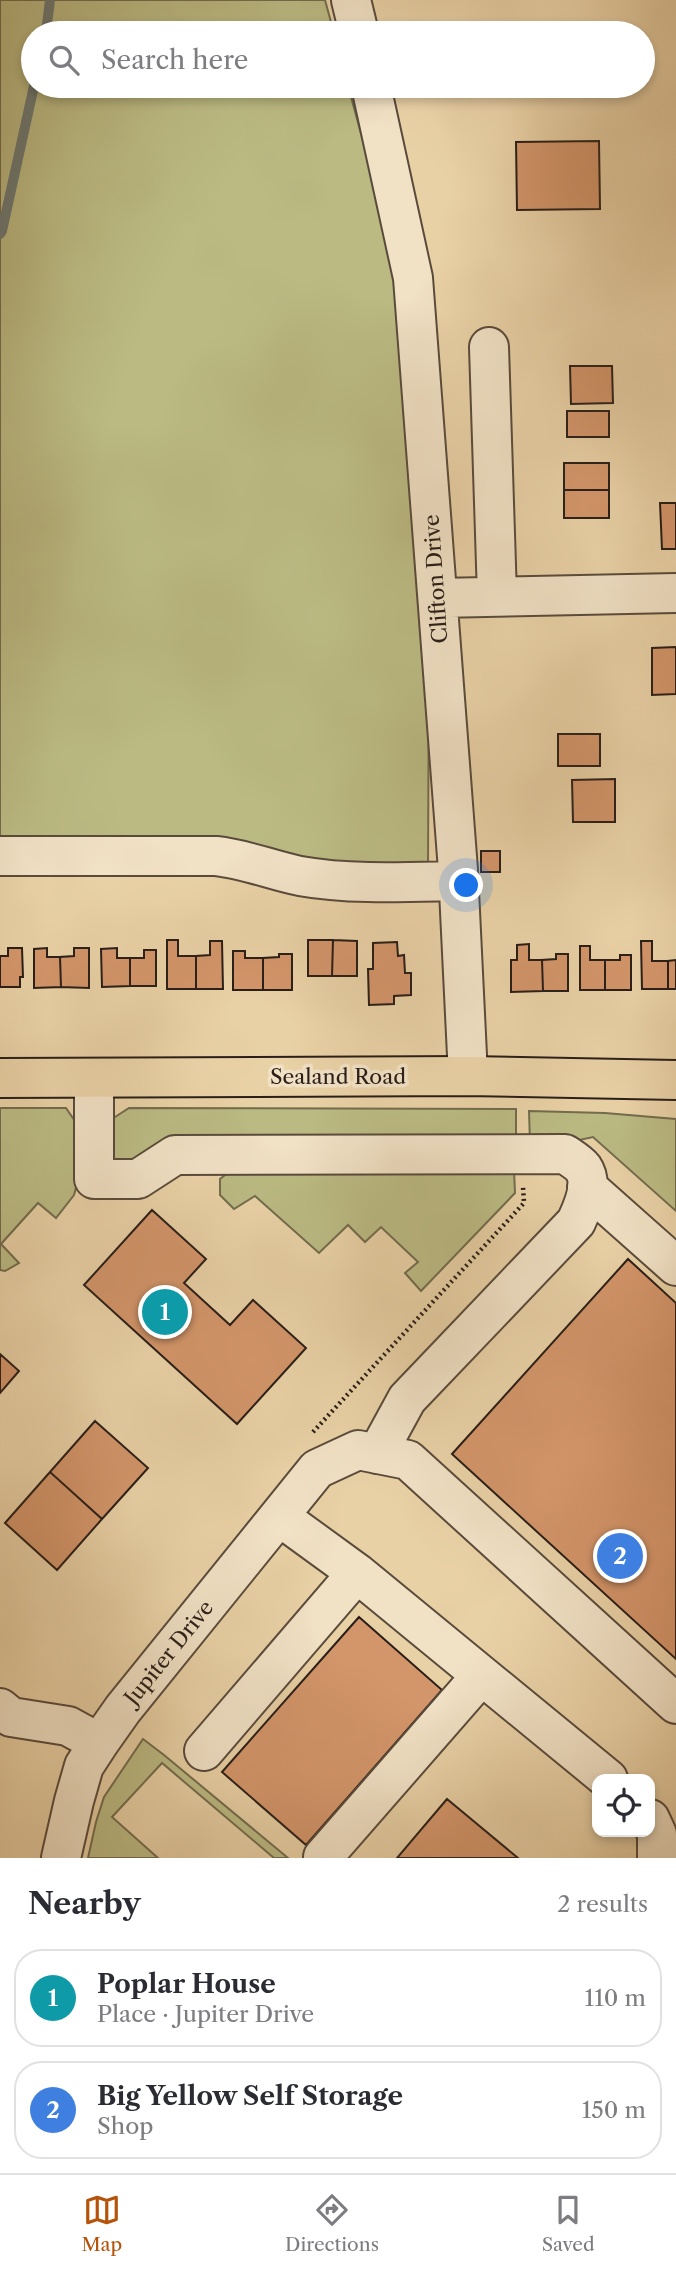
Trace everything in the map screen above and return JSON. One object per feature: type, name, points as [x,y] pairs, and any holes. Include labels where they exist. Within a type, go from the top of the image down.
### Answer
[{"type":"main road","name":"Sealand Road","points":[[0,1078],[468,1076],[676,1080]]},
{"type":"street","points":[[351,0],[356,21]]},
{"type":"street","name":"Clifton Drive","points":[[373,98],[413,278],[458,881],[468,1076]]},
{"type":"street","points":[[489,347],[497,596]]},
{"type":"street","points":[[438,598],[676,593]]},
{"type":"street","points":[[0,856],[216,856],[240,858],[299,876],[335,880],[458,881]]},
{"type":"street","points":[[94,1078],[94,1178],[138,1178],[174,1155],[565,1154],[584,1169],[587,1187],[584,1205],[576,1222],[407,1399],[377,1454]]},
{"type":"street","points":[[587,1187],[676,1266]]},
{"type":"street","points":[[313,1453],[358,1450],[408,1460],[676,1704]]},
{"type":"street","name":"Jupiter Drive","points":[[61,1858],[84,1766],[123,1709],[280,1517],[313,1453]]},
{"type":"street","points":[[280,1517],[357,1573],[602,1774]]},
{"type":"street","points":[[204,1751],[357,1573]]},
{"type":"street","points":[[323,1857],[481,1676]]},
{"type":"street","points":[[0,1708],[11,1717],[68,1726],[99,1743]]},
{"type":"street","points":[[655,1830],[657,1858]]},
{"type":"path","points":[[313,1453],[523,1203],[523,1154]]},
{"type":"shaded area","points":[[0,0],[325,0],[331,21],[21,21],[21,98],[351,98],[394,254],[429,652],[428,866],[301,865],[0,842]]},
{"type":"shaded area","points":[[0,1108],[66,1108],[79,1127],[79,1177],[74,1195],[56,1218],[38,1203],[1,1244],[19,1263],[5,1271],[0,1270]]},
{"type":"shaded area","points":[[129,1108],[516,1109],[516,1143],[144,1164],[113,1162],[112,1119]]},
{"type":"shaded area","points":[[529,1111],[605,1113],[676,1119],[676,1211],[593,1137],[570,1142],[530,1143]]},
{"type":"shaded area","points":[[235,1167],[514,1170],[515,1193],[421,1291],[405,1273],[418,1262],[381,1227],[365,1242],[348,1225],[319,1253],[255,1196],[234,1209],[220,1195],[220,1179]]},
{"type":"shaded area","points":[[143,1739],[288,1858],[274,1858],[162,1763],[112,1817],[158,1858],[88,1858],[104,1797]]},
{"type":"building","points":[[599,141],[600,209],[517,210],[516,142]]},
{"type":"building","points":[[570,366],[612,366],[613,403],[571,404]]},
{"type":"building","points":[[567,411],[609,411],[609,437],[567,437]]},
{"type":"building","points":[[564,463],[609,463],[609,490],[564,490]]},
{"type":"building","points":[[564,490],[609,490],[609,518],[564,518]]},
{"type":"building","points":[[660,503],[676,503],[676,549],[662,549]]},
{"type":"building","points":[[676,647],[676,694],[652,695],[652,648]]},
{"type":"building","points":[[558,734],[600,734],[600,766],[558,766]]},
{"type":"building","points":[[615,779],[615,822],[573,822],[572,780]]},
{"type":"building","points":[[481,851],[500,851],[500,872],[481,872]]},
{"type":"building","points":[[167,940],[178,940],[178,956],[196,956],[196,989],[167,989]]},
{"type":"building","points":[[308,940],[333,940],[332,976],[308,976]]},
{"type":"building","points":[[333,940],[357,941],[357,976],[332,976]]},
{"type":"building","points":[[210,941],[222,941],[223,989],[196,989],[196,956],[210,955]]},
{"type":"building","points":[[641,941],[652,941],[652,961],[668,961],[668,989],[642,989]]},
{"type":"building","points":[[397,942],[398,956],[404,955],[405,973],[411,973],[411,995],[394,996],[394,1004],[369,1005],[368,969],[373,969],[373,943]]},
{"type":"building","points":[[529,944],[529,960],[542,960],[543,991],[511,992],[511,960],[517,960],[517,945]]},
{"type":"building","points":[[580,946],[590,946],[590,960],[605,960],[605,990],[580,990]]},
{"type":"building","points":[[8,948],[22,948],[23,977],[20,977],[20,987],[0,987],[0,956],[8,956]]},
{"type":"building","points":[[47,948],[47,957],[60,957],[61,987],[34,988],[34,949]]},
{"type":"building","points":[[74,948],[89,948],[89,988],[61,987],[60,957],[74,956]]},
{"type":"building","points":[[117,948],[117,958],[130,958],[130,986],[102,987],[101,949]]},
{"type":"building","points":[[144,950],[156,950],[156,986],[130,986],[130,958],[144,958]]},
{"type":"building","points":[[233,951],[245,951],[245,958],[263,958],[263,990],[233,990]]},
{"type":"building","points":[[279,954],[292,954],[292,990],[263,990],[263,958],[279,957]]},
{"type":"building","points":[[556,954],[568,954],[568,991],[543,991],[542,960],[556,959]]},
{"type":"building","points":[[620,955],[631,955],[631,990],[605,990],[605,960],[620,960]]},
{"type":"building","points":[[676,960],[676,989],[668,989],[668,961]]},
{"type":"building","points":[[152,1210],[206,1259],[184,1283],[230,1325],[253,1300],[306,1348],[237,1424],[84,1285]]},
{"type":"building","points":[[628,1259],[676,1303],[676,1659],[452,1454]]},
{"type":"building","points":[[0,1354],[19,1371],[0,1393]]},
{"type":"building","points":[[95,1421],[148,1468],[102,1519],[50,1472]]},
{"type":"building","points":[[50,1472],[102,1519],[57,1570],[5,1523]]},
{"type":"building","points":[[359,1617],[442,1690],[306,1845],[222,1772]]},
{"type":"building","points":[[447,1799],[518,1858],[397,1858]]},
{"type":"waterway","points":[[47,21],[50,0]]},
{"type":"waterway","points":[[0,234],[31,98]]},
{"type":"place","name":"Poplar House","points":[[165,1312]]},
{"type":"place","name":"Big Yellow Self Storage","points":[[620,1556]]}]
